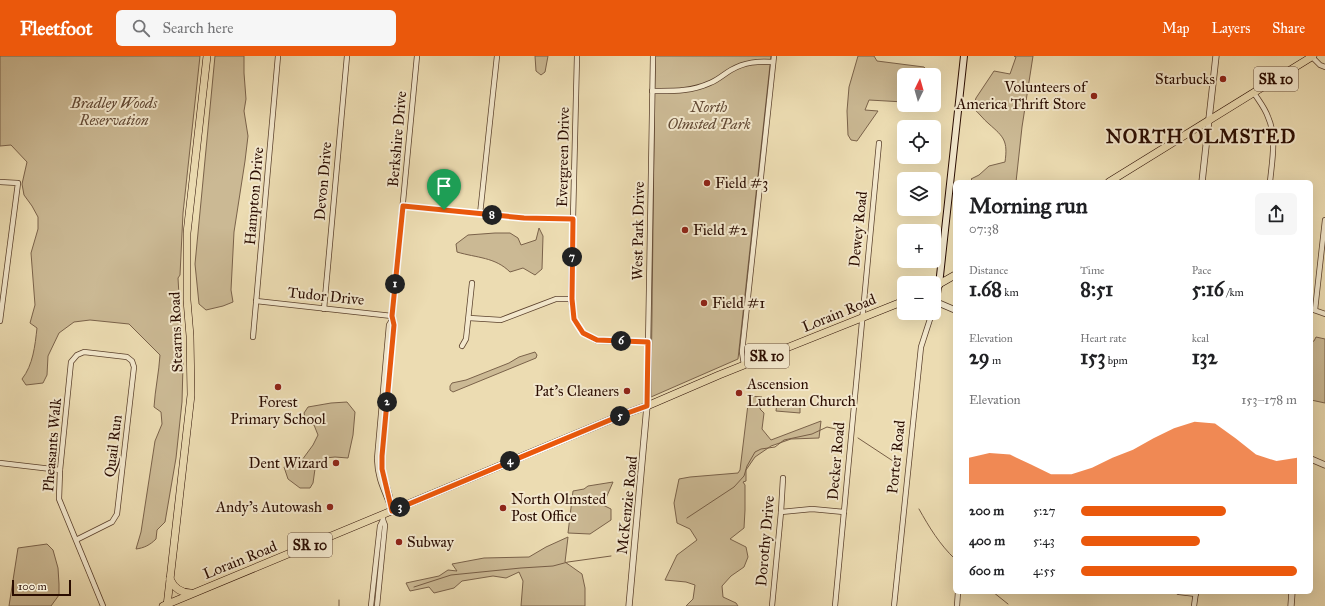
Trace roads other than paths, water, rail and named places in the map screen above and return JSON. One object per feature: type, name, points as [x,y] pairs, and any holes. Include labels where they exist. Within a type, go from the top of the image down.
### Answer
[{"type":"main road","name":"Stearns Road","points":[[166,605],[191,396],[190,336],[187,300],[188,233],[207,56]]},
{"type":"main road","points":[[938,276],[964,56]]},
{"type":"main road","name":"SR 10","points":[[1112,180],[1312,56]]},
{"type":"main road","points":[[941,284],[953,276]]},
{"type":"main road","name":"Lorain Road","points":[[166,605],[383,517],[392,511],[622,415],[897,304]]},
{"type":"main road","points":[[170,580],[173,586],[178,590],[190,594],[195,593]]},
{"type":"street","name":"Hampton Drive","points":[[253,337],[278,56]]},
{"type":"street","name":"Devon Drive","points":[[324,309],[347,56]]},
{"type":"street","name":"Berkshire Drive","points":[[392,511],[386,498],[378,471],[388,367],[389,325],[392,318],[417,56]]},
{"type":"street","points":[[480,214],[497,56]]},
{"type":"street","name":"Evergreen Drive","points":[[577,56],[572,299],[574,319],[583,333],[597,340],[648,342]]},
{"type":"street","name":"West Park Drive","points":[[647,406],[653,56]]},
{"type":"street","points":[[744,365],[742,352],[774,56]]},
{"type":"street","points":[[1202,180],[1216,56]]},
{"type":"street","points":[[1312,56],[1320,65],[1325,67]]},
{"type":"street","points":[[652,92],[686,91],[711,83],[744,64],[773,62]]},
{"type":"street","points":[[1254,93],[1266,113],[1272,127],[1274,140],[1270,180]]},
{"type":"street","name":"Dewey Road","points":[[861,318],[879,143]]},
{"type":"street","points":[[0,182],[18,183],[0,321]]},
{"type":"street","points":[[403,206],[524,218],[573,219]]},
{"type":"street","points":[[1325,220],[1313,309],[1325,314]]},
{"type":"street","points":[[462,346],[466,339],[472,283]]},
{"type":"street","points":[[469,318],[500,320],[556,299],[572,299]]},
{"type":"street","name":"Tudor Drive","points":[[256,301],[392,318]]},
{"type":"street","points":[[941,306],[953,309]]},
{"type":"street","name":"Decker Road","points":[[835,606],[861,318]]},
{"type":"street","name":"Porter Road","points":[[894,606],[921,347],[930,320]]},
{"type":"street","name":"Pheasants Walk","points":[[103,606],[59,499],[60,470],[71,362],[77,355],[84,352],[104,354]]},
{"type":"street","name":"Quail Run","points":[[76,540],[112,522],[117,514],[134,367],[132,361],[127,357],[104,354]]},
{"type":"street","name":"McKenzie Road","points":[[629,606],[647,406]]},
{"type":"street","points":[[1313,460],[1325,465]]},
{"type":"street","points":[[0,464],[60,470]]},
{"type":"street","name":"Dorothy Drive","points":[[772,606],[783,478]]},
{"type":"street","points":[[781,512],[812,509],[844,512]]},
{"type":"street","points":[[371,606],[380,526],[383,517]]},
{"type":"street","points":[[377,606],[385,525],[383,517]]},
{"type":"street","points":[[957,606],[958,594]]},
{"type":"street","points":[[1194,606],[1196,594]]},
{"type":"street","points":[[1291,606],[1292,594]]},
{"type":"waterway","points":[[687,518],[734,487],[744,476],[747,466],[755,452],[761,449],[775,447],[784,440],[812,434],[827,427],[840,430]]},
{"type":"waterway","points":[[858,438],[896,463]]},
{"type":"waterway","points":[[919,509],[935,536],[953,557]]},
{"type":"waterway","points":[[414,587],[451,575],[553,566],[568,562],[611,556]]},
{"type":"waterway","points":[[996,594],[1008,604]]},
{"type":"waterway","points":[[339,600],[339,606]]},
{"type":"place","name":"Starbucks","points":[[1223,79]]},
{"type":"place","name":"Volunteers of America Thrift Store","points":[[1094,96]]},
{"type":"place","name":"Field #3","points":[[707,183]]},
{"type":"place","name":"Field #2","points":[[685,230]]},
{"type":"place","name":"Field #1","points":[[704,303]]},
{"type":"place","name":"Forest Primary School","points":[[278,387]]},
{"type":"place","name":"Pat's Cleaners","points":[[627,391]]},
{"type":"place","name":"Ascension Lutheran Church","points":[[739,393]]},
{"type":"place","name":"Dent Wizard","points":[[336,463]]},
{"type":"place","name":"Andy's Autowash","points":[[330,507]]},
{"type":"place","name":"North Olmsted Post Office","points":[[503,508]]},
{"type":"place","name":"Subway","points":[[399,542]]},
{"type":"district","name":"NORTH OLMSTED","points":[[1201,136]]},
{"type":"park label","name":"Bradley Woods Reservation","points":[[114,112]]},
{"type":"park label","name":"North Olmsted Park","points":[[709,116]]}]
